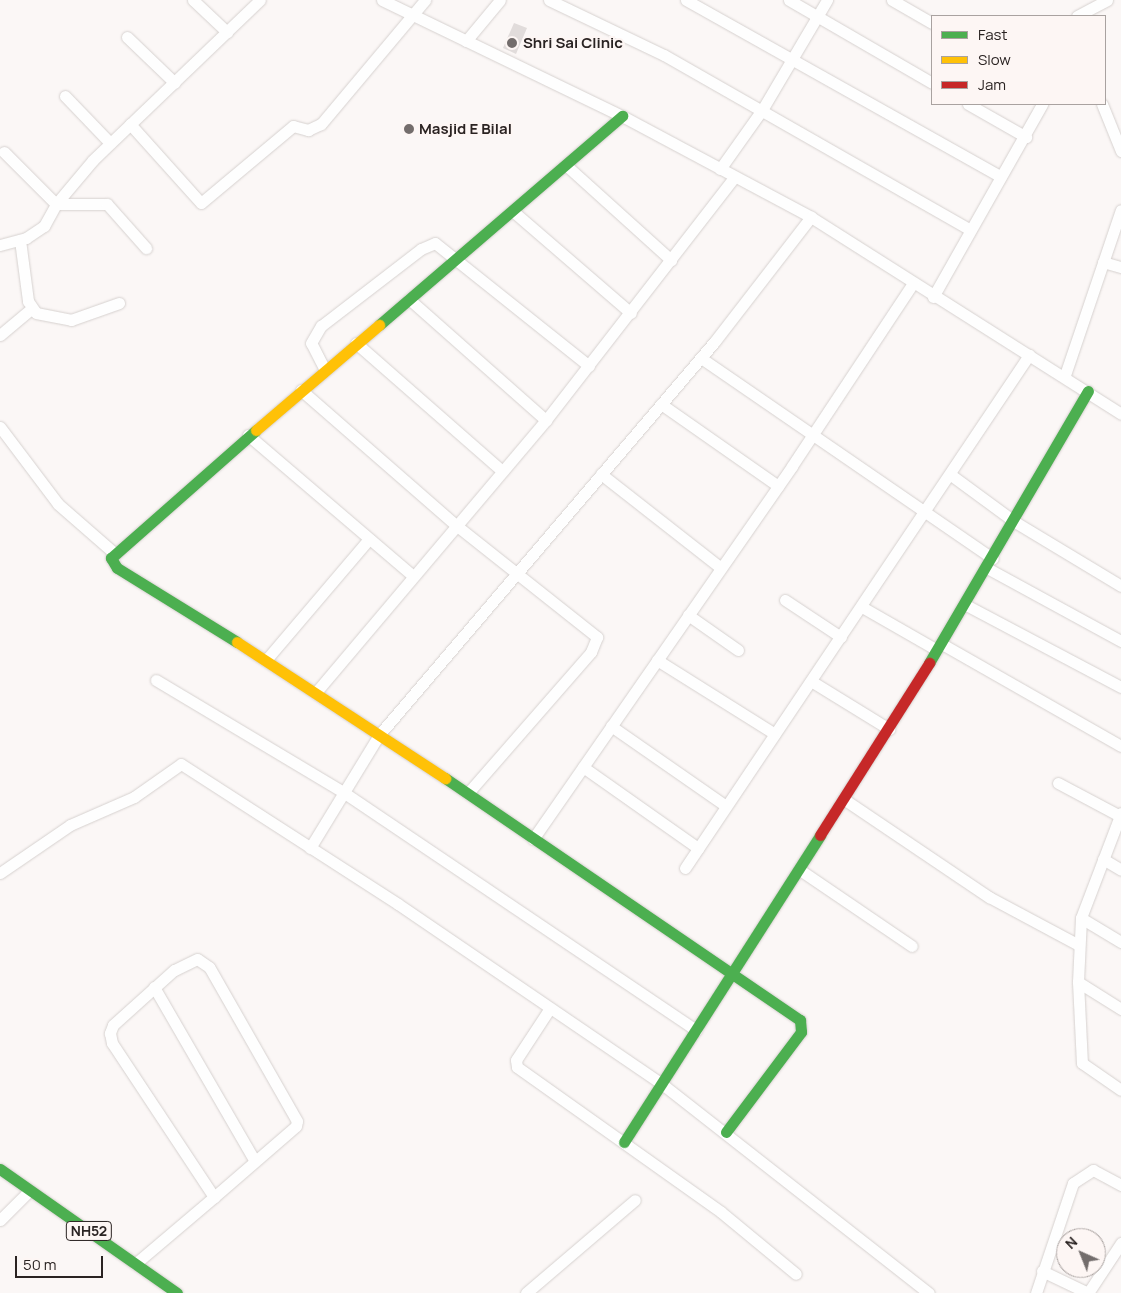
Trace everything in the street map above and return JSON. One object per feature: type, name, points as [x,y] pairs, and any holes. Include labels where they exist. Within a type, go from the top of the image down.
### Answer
[{"type":"main road","points":[[622,116],[568,167],[515,213],[356,343],[113,552],[118,568],[317,691],[800,1020],[803,1027],[726,1132]]},
{"type":"main road","points":[[624,1142],[845,800],[966,605],[1088,391]]},
{"type":"main road","name":"NH52","points":[[0,1169],[177,1293]]},
{"type":"street","points":[[193,0],[227,32]]},
{"type":"street","points":[[243,0],[251,9]]},
{"type":"street","points":[[0,245],[20,240],[44,226],[56,204],[110,143],[260,0]]},
{"type":"street","points":[[382,0],[622,116],[734,178],[811,217],[933,297],[1065,375],[1121,414]]},
{"type":"street","points":[[130,124],[201,203],[293,126],[308,130],[320,124],[425,0]]},
{"type":"street","points":[[466,40],[500,0]]},
{"type":"street","points":[[549,0],[664,55],[969,229]]},
{"type":"street","points":[[686,0],[793,58],[1001,177]]},
{"type":"street","points":[[789,0],[931,82]]},
{"type":"street","points":[[720,169],[762,110],[827,0]]},
{"type":"street","points":[[892,0],[931,22]]},
{"type":"street","points":[[908,9],[916,0]]},
{"type":"street","points":[[1079,15],[1107,0]]},
{"type":"street","points":[[127,37],[175,83]]},
{"type":"street","points":[[65,96],[110,143]]},
{"type":"street","points":[[970,105],[1026,137]]},
{"type":"street","points":[[933,297],[969,229],[1026,137],[1042,105]]},
{"type":"street","points":[[1102,105],[1121,150]]},
{"type":"street","points":[[4,152],[56,204],[103,202],[146,248]]},
{"type":"street","points":[[568,167],[671,260]]},
{"type":"street","points":[[317,691],[546,420],[734,178]]},
{"type":"street","points":[[1065,375],[1121,210]]},
{"type":"street","points":[[515,213],[631,313]]},
{"type":"street","points":[[310,848],[379,735],[700,358],[811,217]]},
{"type":"street","points":[[20,240],[31,309],[45,318],[62,321],[119,302]]},
{"type":"street","points":[[325,370],[311,343],[321,326],[428,245],[441,245],[460,259],[589,366]]},
{"type":"street","points":[[1103,262],[1121,267]]},
{"type":"street","points":[[534,839],[778,486],[913,283]]},
{"type":"street","points":[[409,300],[546,420]]},
{"type":"street","points":[[0,334],[31,309]]},
{"type":"street","points":[[356,343],[502,471]]},
{"type":"street","points":[[685,868],[927,512],[1029,355]]},
{"type":"street","points":[[700,358],[927,512],[990,563],[1121,641]]},
{"type":"street","points":[[301,390],[457,526],[593,633],[596,646],[468,793]]},
{"type":"street","points":[[661,404],[778,486]]},
{"type":"street","points":[[0,426],[58,504],[113,552]]},
{"type":"street","points":[[248,435],[413,576]]},
{"type":"street","points":[[601,474],[720,568]]},
{"type":"street","points":[[951,475],[1015,522],[1121,586]]},
{"type":"street","points":[[266,660],[369,539]]},
{"type":"street","points":[[785,600],[841,637]]},
{"type":"street","points":[[966,605],[1121,687]]},
{"type":"street","points":[[862,607],[940,647],[1121,746]]},
{"type":"street","points":[[688,615],[738,650]]},
{"type":"street","points":[[657,660],[775,734]]},
{"type":"street","points":[[156,680],[343,792],[696,1030]]},
{"type":"street","points":[[811,681],[889,729]]},
{"type":"street","points":[[611,726],[726,806]]},
{"type":"street","points":[[0,873],[70,825],[134,797],[181,764],[310,848],[662,1084],[726,1132],[928,1293]]},
{"type":"street","points":[[583,768],[698,848]]},
{"type":"street","points":[[1058,783],[1120,814],[1081,918],[1078,982],[1082,1063],[1121,1090]]},
{"type":"street","points":[[845,800],[989,897],[1080,945]]},
{"type":"street","points":[[1103,859],[1121,870]]},
{"type":"street","points":[[800,870],[912,946]]},
{"type":"street","points":[[1081,918],[1121,942]]},
{"type":"street","points":[[135,1264],[214,1197],[296,1126],[292,1108],[204,961],[186,962],[154,987],[113,1025],[112,1043],[214,1197]]},
{"type":"street","points":[[1078,982],[1121,1009]]},
{"type":"street","points":[[154,987],[255,1161]]},
{"type":"street","points":[[550,1008],[516,1060],[517,1067],[624,1142],[796,1274]]},
{"type":"street","points":[[1036,1293],[1069,1190],[1078,1177],[1093,1170],[1121,1185]]},
{"type":"street","points":[[0,1220],[30,1190]]},
{"type":"street","points":[[526,1293],[636,1200]]},
{"type":"street","points":[[1042,1271],[1088,1293],[1121,1243]]},
{"type":"building","points":[[514,23],[527,28],[516,54],[503,48]]},
{"type":"traffic: fast","points":[[379,325],[622,116]]},
{"type":"traffic: fast","points":[[929,663],[1088,391]]},
{"type":"traffic: fast","points":[[237,642],[117,568],[111,558],[256,430]]},
{"type":"traffic: fast","points":[[445,778],[800,1020],[801,1032],[726,1132]]},
{"type":"traffic: fast","points":[[624,1142],[820,835]]},
{"type":"traffic: fast","points":[[0,1169],[177,1293]]},
{"type":"traffic: slow","points":[[256,430],[379,325]]},
{"type":"traffic: slow","points":[[237,642],[445,778]]},
{"type":"traffic: jam","points":[[820,835],[929,663]]},
{"type":"place","name":"Shri Sai Clinic","points":[[512,43]]},
{"type":"place","name":"Masjid E Bilal","points":[[409,129]]}]
